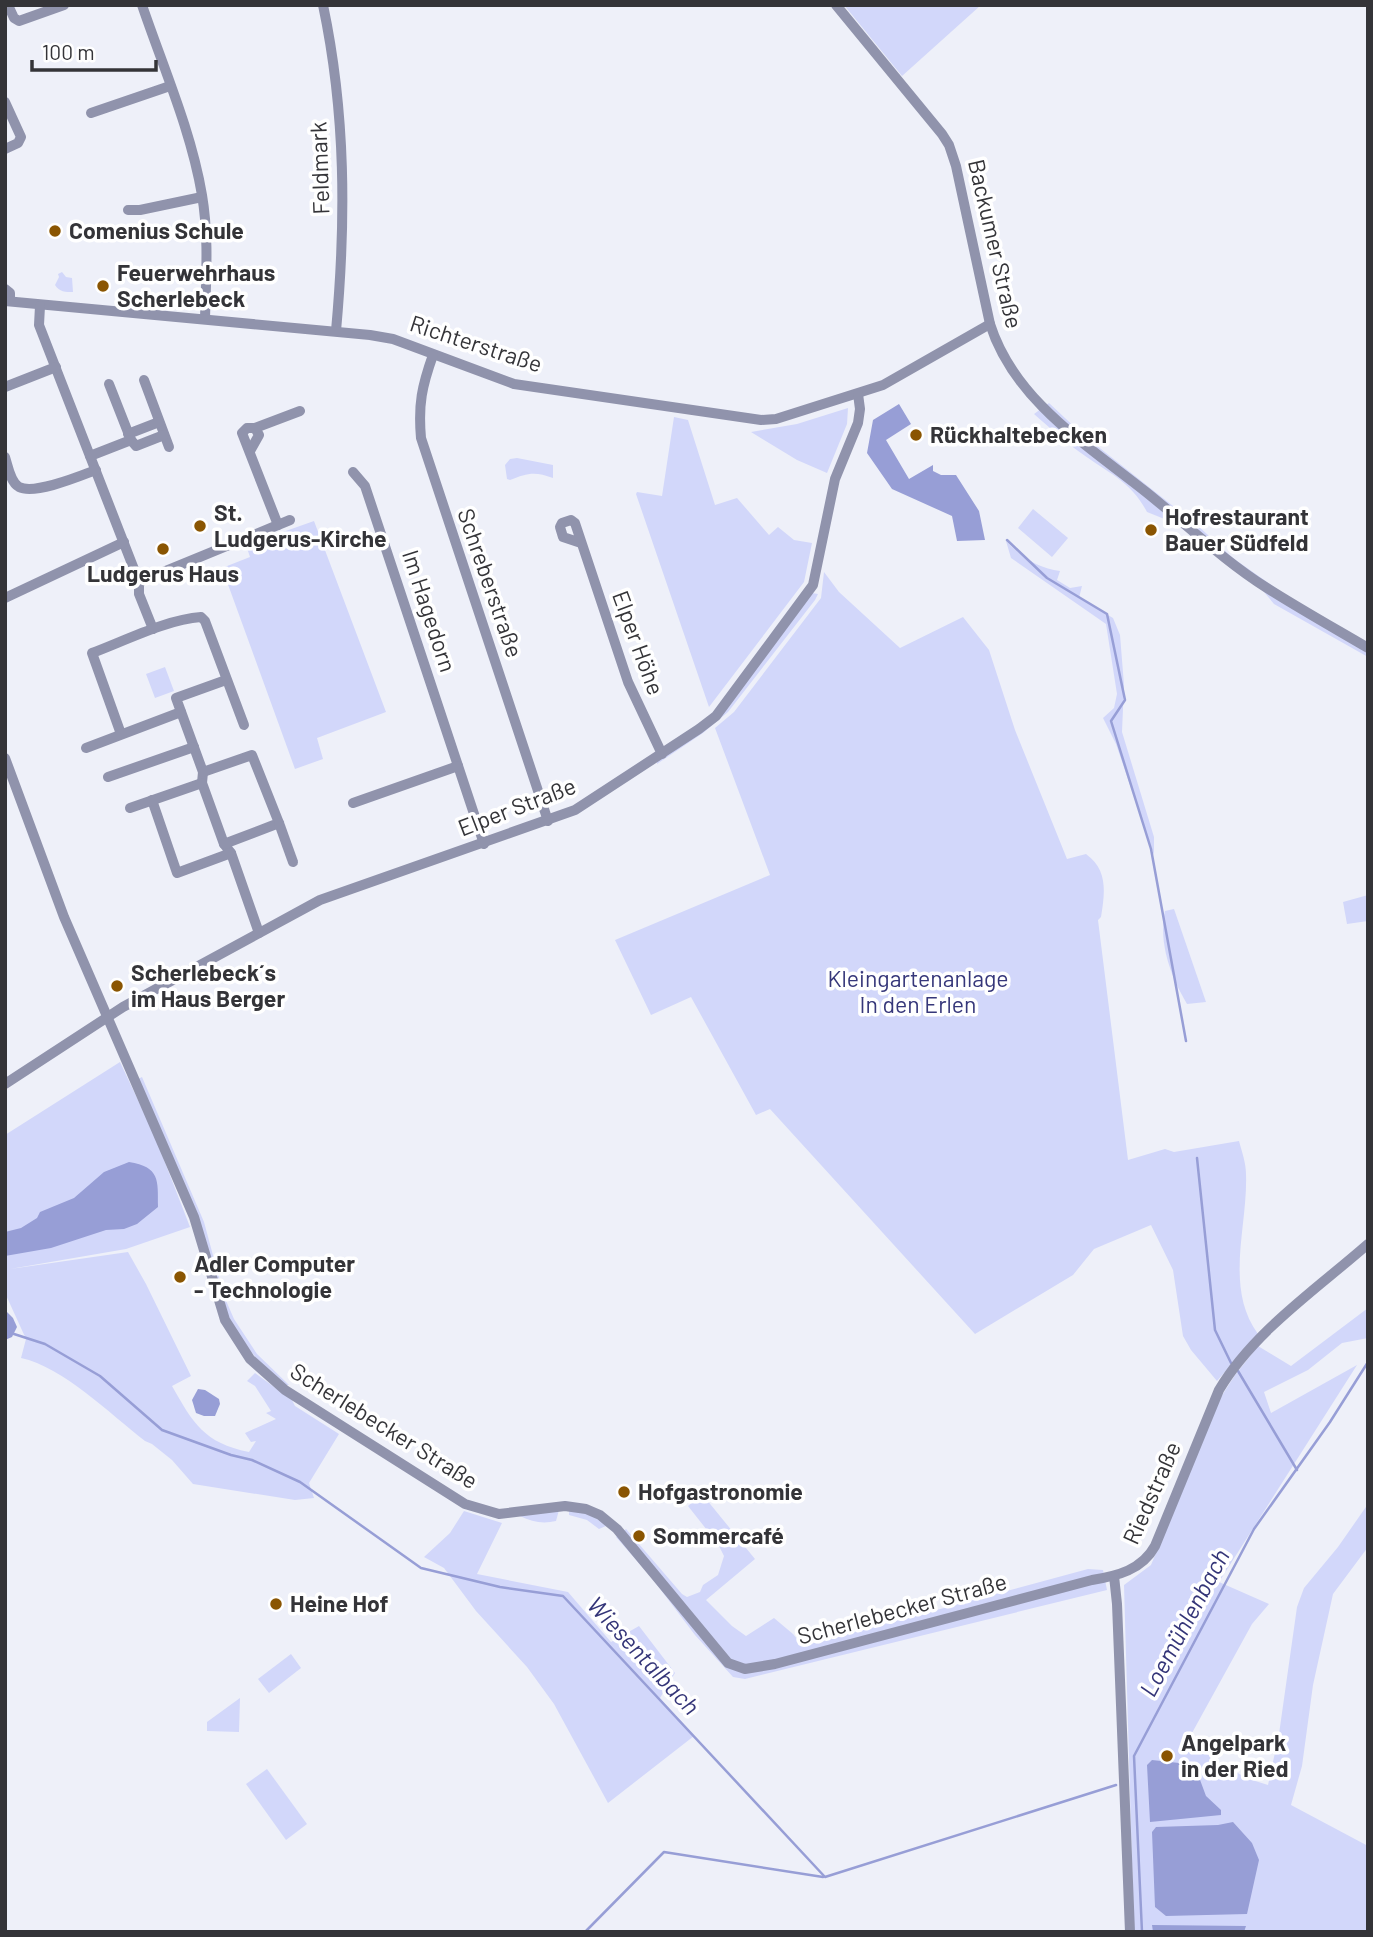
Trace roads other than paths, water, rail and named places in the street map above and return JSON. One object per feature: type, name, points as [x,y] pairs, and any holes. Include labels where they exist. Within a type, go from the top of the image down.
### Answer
[{"type":"street","points":[[8,5],[17,20],[64,5]]},
{"type":"street","points":[[142,5],[191,150],[202,197],[206,241],[205,319]]},
{"type":"street","name":"Feldmark","points":[[323,5],[338,92],[342,144],[343,235],[336,331]]},
{"type":"street","name":"Backumer Straße","points":[[836,5],[949,145],[990,324],[996,341],[1023,386],[1060,422],[1265,587],[1368,648]]},
{"type":"street","points":[[91,113],[170,86]]},
{"type":"street","points":[[5,102],[21,137],[18,143],[5,149]]},
{"type":"street","points":[[128,210],[140,211],[202,197]]},
{"type":"street","name":"Richterstraße","points":[[5,285],[10,293],[8,301],[40,306],[383,337],[514,384],[750,419],[776,419],[890,382],[990,324]]},
{"type":"street","points":[[40,306],[39,325],[124,542],[139,582],[139,594],[153,629]]},
{"type":"street","name":"Schreberstraße","points":[[433,355],[419,402],[421,438],[548,821]]},
{"type":"street","points":[[5,387],[56,367]]},
{"type":"street","points":[[144,380],[169,447]]},
{"type":"street","points":[[109,384],[129,437],[136,446],[164,435]]},
{"type":"street","name":"Elper Straße","points":[[5,1084],[107,1017],[320,900],[575,810],[716,716],[813,585],[835,480],[858,424],[858,394]]},
{"type":"street","points":[[278,525],[243,433],[247,428],[256,428],[300,411]]},
{"type":"street","points":[[90,456],[159,422]]},
{"type":"street","points":[[5,457],[13,481],[20,487],[29,489],[63,482],[96,470]]},
{"type":"street","name":"Im Hagedorn","points":[[354,472],[365,486],[484,844]]},
{"type":"street","points":[[139,582],[290,520]]},
{"type":"street","points":[[5,598],[124,542]]},
{"type":"street","name":"Elper Höhe","points":[[581,543],[628,682],[662,754]]},
{"type":"street","points":[[121,734],[92,653],[172,622],[201,617],[205,621],[244,725]]},
{"type":"street","points":[[226,680],[176,698],[224,844],[231,853],[259,933]]},
{"type":"street","points":[[86,748],[181,712]]},
{"type":"street","points":[[108,777],[194,747]]},
{"type":"street","points":[[130,808],[252,755],[293,862]]},
{"type":"street","name":"Scherlebecker Straße","points":[[5,758],[64,917],[194,1217],[225,1320],[242,1350],[257,1368],[285,1390],[465,1504],[499,1514],[565,1506],[586,1509],[600,1515],[617,1529],[723,1658],[734,1667],[745,1669],[775,1664],[1114,1576]]},
{"type":"street","points":[[354,803],[458,766]]},
{"type":"street","points":[[152,800],[177,873],[231,853]]},
{"type":"street","points":[[224,844],[279,823]]},
{"type":"street","name":"Riedstraße","points":[[1114,1576],[1140,1565],[1150,1556],[1219,1390],[1234,1366],[1277,1323],[1368,1244]]},
{"type":"street","points":[[1114,1576],[1130,1932]]},
{"type":"water","points":[[899,404],[911,424],[886,440],[909,479],[933,465],[933,471],[941,475],[956,475],[979,511],[985,540],[957,541],[952,516],[892,489],[867,453],[873,420]]},
{"type":"water","points":[[129,1162],[152,1171],[158,1189],[158,1207],[137,1224],[124,1229],[106,1230],[51,1248],[5,1256],[5,1232],[21,1228],[37,1218],[40,1212],[74,1198],[104,1172]]},
{"type":"water","points":[[5,1310],[17,1327],[12,1337],[5,1340]]},
{"type":"water","points":[[198,1389],[205,1390],[219,1399],[220,1404],[215,1416],[196,1413],[192,1400]]},
{"type":"water","points":[[1152,1760],[1188,1764],[1196,1769],[1206,1796],[1221,1810],[1221,1815],[1150,1822],[1147,1765]]},
{"type":"water","points":[[1233,1822],[1252,1843],[1259,1860],[1247,1914],[1166,1916],[1155,1907],[1152,1832],[1156,1827]]},
{"type":"water","points":[[1152,1925],[1246,1926],[1244,1932],[1153,1932]]},
{"type":"waterway","points":[[1007,540],[1047,578],[1107,614],[1125,700],[1111,721],[1151,849],[1186,1041]]},
{"type":"waterway","points":[[1197,1158],[1215,1330],[1231,1363]]},
{"type":"waterway","name":"Wiesentalbach","points":[[14,1334],[45,1344],[100,1376],[162,1430],[252,1460],[300,1482],[421,1568],[500,1587],[563,1596],[825,1877],[1116,1785]]},
{"type":"waterway","name":"Loemühlenbach","points":[[1142,1932],[1134,1756],[1254,1529],[1330,1422],[1368,1362]]},
{"type":"waterway","points":[[1238,1371],[1297,1470]]},
{"type":"waterway","points":[[585,1932],[664,1852],[823,1877]]},
{"type":"place","name":"Comenius Schule","points":[[55,231]]},
{"type":"place","name":"Feuerwehrhaus Scherlebeck","points":[[103,286]]},
{"type":"place","name":"Rückhaltebecken","points":[[916,435]]},
{"type":"place","name":"St. Ludgerus-Kirche","points":[[200,526]]},
{"type":"place","name":"Hofrestaurant Bauer Südfeld","points":[[1151,530]]},
{"type":"place","name":"Ludgerus Haus","points":[[163,549]]},
{"type":"place","name":"Scherlebeck´s im Haus Berger","points":[[117,986]]},
{"type":"place","name":"Adler Computer - Technologie","points":[[180,1277]]},
{"type":"place","name":"Hofgastronomie","points":[[624,1492]]},
{"type":"place","name":"Sommercafé","points":[[639,1536]]},
{"type":"place","name":"Heine Hof","points":[[276,1604]]},
{"type":"place","name":"Angelpark in der Ried","points":[[1167,1756]]},
{"type":"park label","name":"Kleingartenanlage In den Erlen","points":[[918,992]]}]
